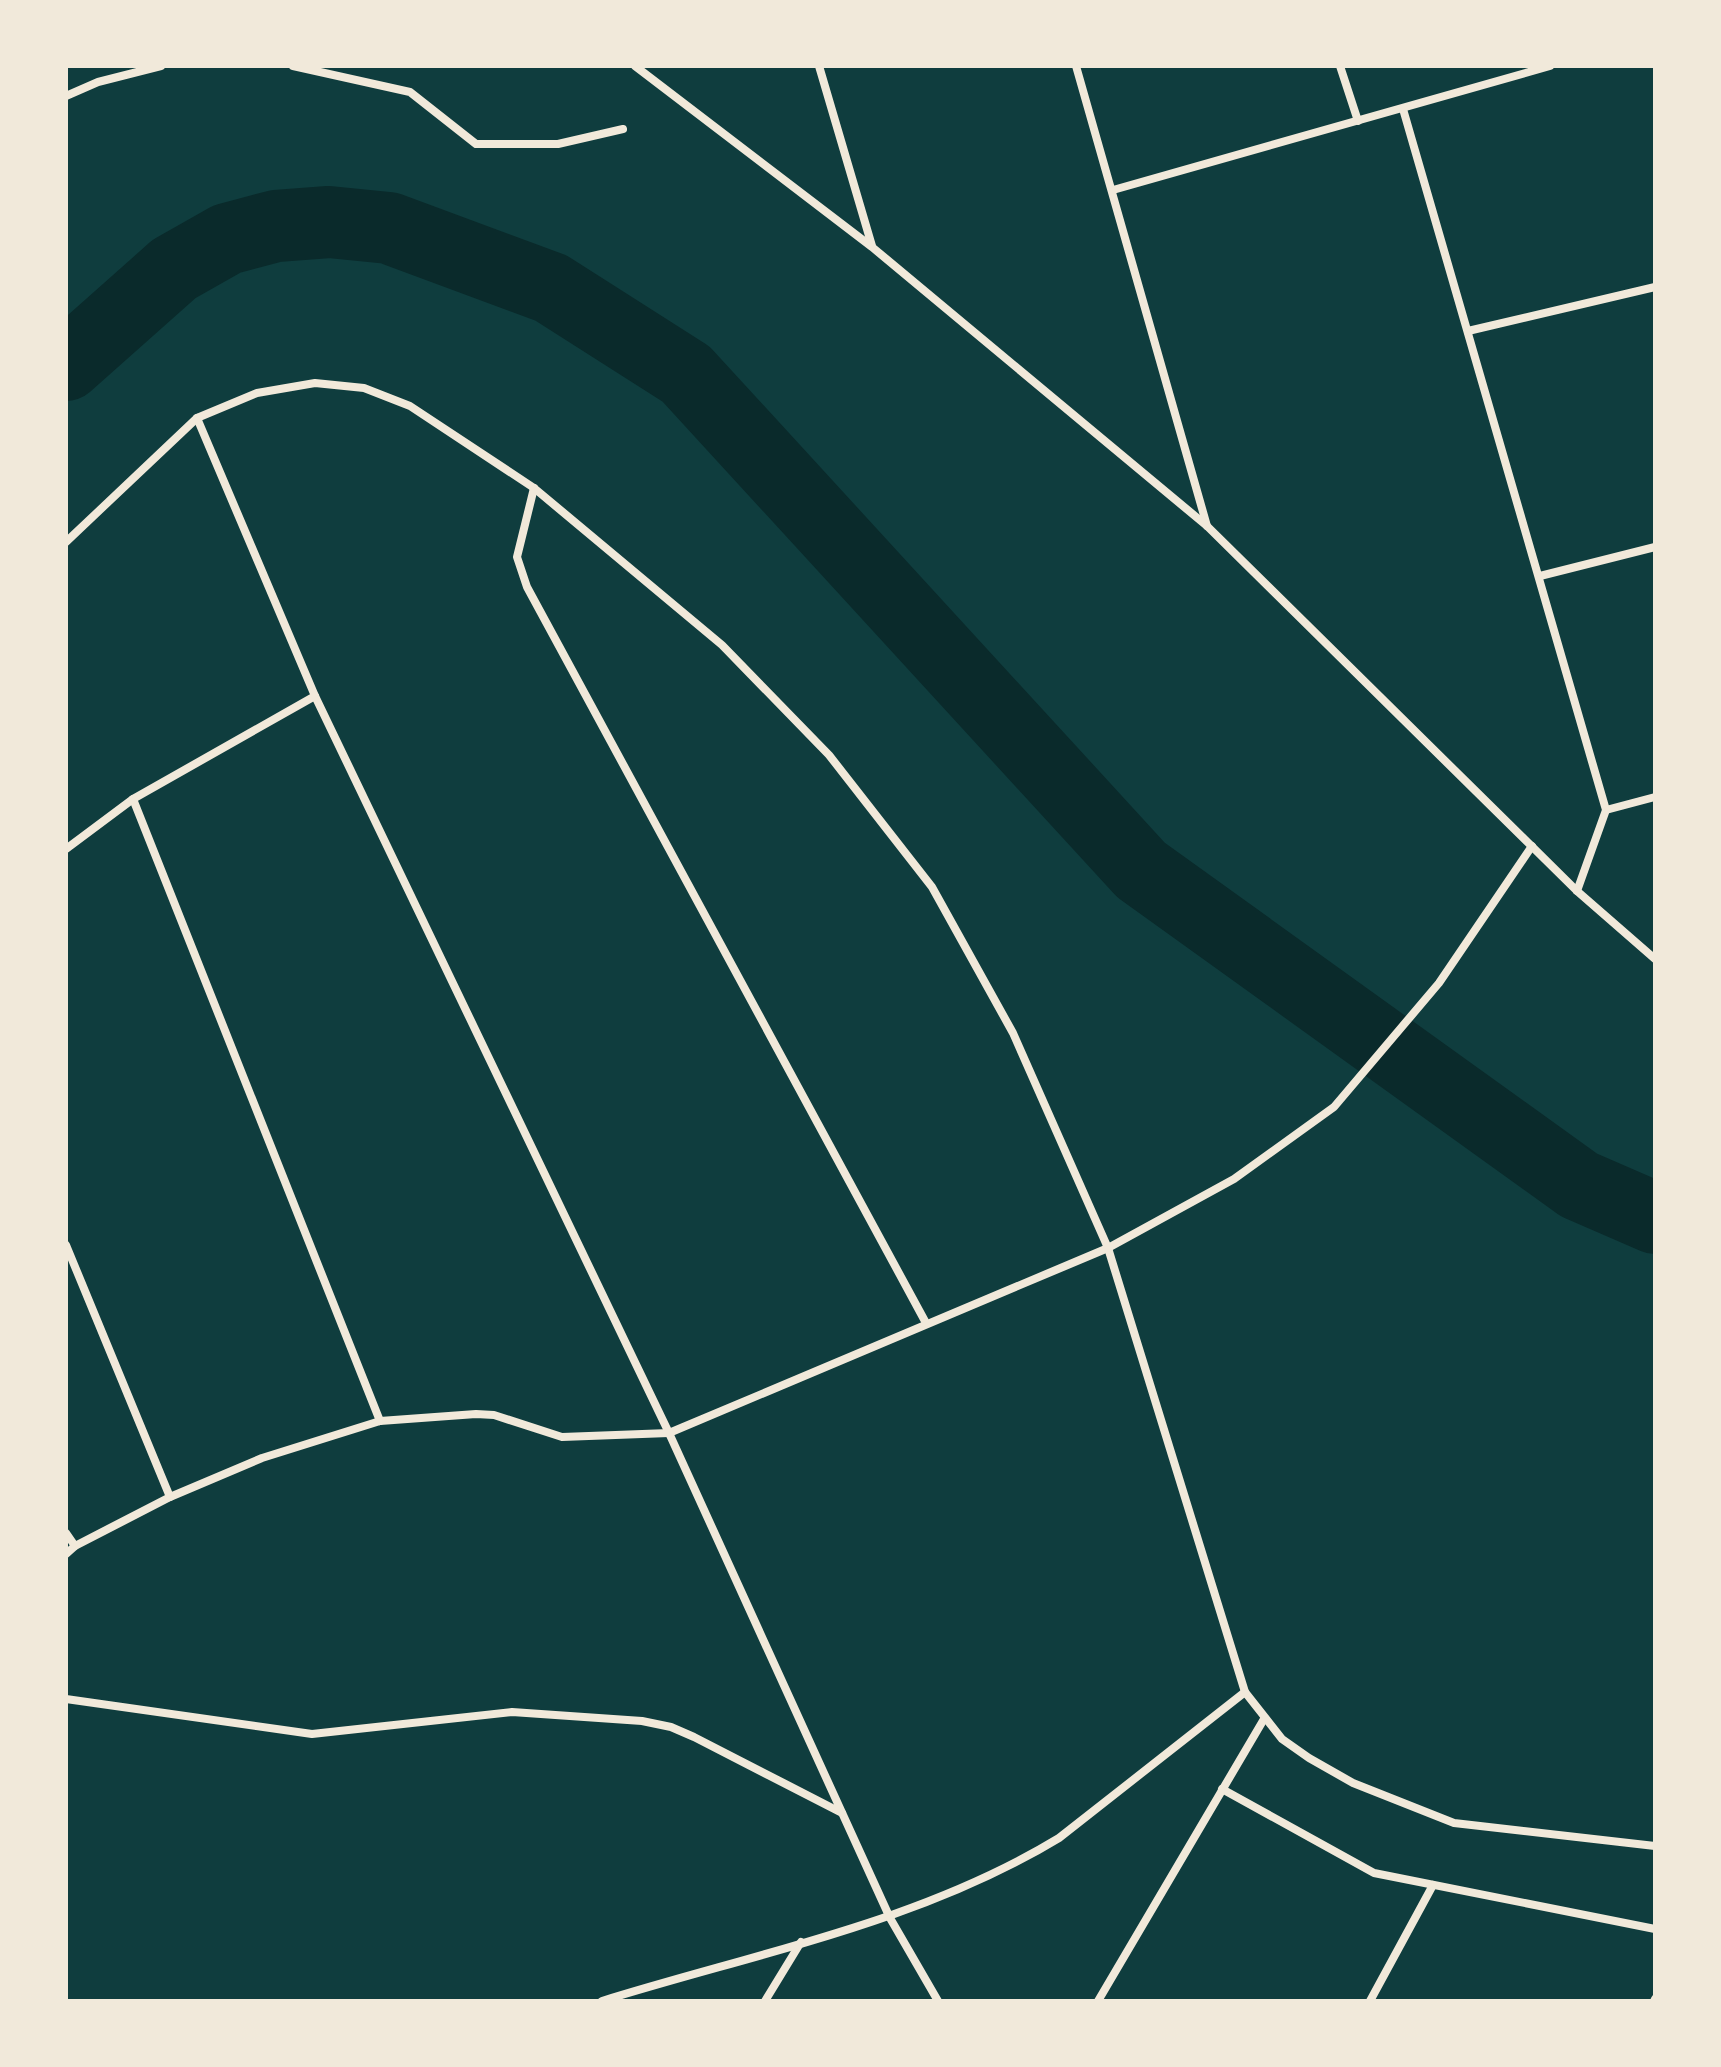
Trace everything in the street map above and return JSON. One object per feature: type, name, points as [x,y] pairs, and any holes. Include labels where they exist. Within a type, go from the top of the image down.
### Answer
[{"type":"street","points":[[66,96],[98,82],[161,66]]},
{"type":"street","points":[[293,66],[410,92],[476,144],[558,144],[623,129]]},
{"type":"street","points":[[635,66],[872,247],[1207,526],[1577,891],[1655,959]]},
{"type":"street","points":[[819,66],[872,247]]},
{"type":"street","points":[[1076,66],[1207,526]]},
{"type":"street","points":[[1340,66],[1358,121]]},
{"type":"street","points":[[1113,190],[1550,66]]},
{"type":"street","points":[[1403,109],[1606,810],[1577,891]]},
{"type":"street","points":[[1468,331],[1655,287]]},
{"type":"street","points":[[66,542],[197,418],[257,393],[315,383],[364,388],[410,406],[534,488],[722,645],[829,755],[932,887],[1013,1033],[1108,1248],[1245,1692],[1264,1719],[1282,1739],[1342,1777],[1454,1823],[1655,1846]]},
{"type":"street","points":[[197,418],[315,696],[669,1433],[890,1918],[938,2001]]},
{"type":"street","points":[[534,488],[517,557],[527,587],[926,1323]]},
{"type":"street","points":[[1540,576],[1655,547]]},
{"type":"street","points":[[66,849],[133,799],[315,696]]},
{"type":"street","points":[[1606,810],[1655,797]]},
{"type":"street","points":[[133,799],[380,1421]]},
{"type":"street","points":[[66,1554],[75,1546],[170,1497],[262,1458],[380,1421],[476,1414],[494,1415],[562,1437],[669,1433],[1108,1248],[1234,1179],[1334,1107],[1439,983],[1532,846]]},
{"type":"street","points":[[66,1245],[170,1497]]},
{"type":"street","points":[[66,1533],[75,1546]]},
{"type":"street","points":[[602,2001],[890,1918],[1028,1856],[1059,1838],[1245,1692]]},
{"type":"street","points":[[66,1699],[312,1734],[512,1712],[642,1721],[671,1727],[694,1737],[842,1813]]},
{"type":"street","points":[[1098,2001],[1264,1719]]},
{"type":"street","points":[[1222,1789],[1374,1873],[1655,1929]]},
{"type":"street","points":[[1370,2001],[1433,1885]]},
{"type":"street","points":[[765,2001],[801,1942]]},
{"type":"waterway","points":[[66,365],[174,269],[227,239],[276,226],[329,222],[389,228],[551,288],[686,374],[1141,870],[1579,1185],[1655,1218]]}]
